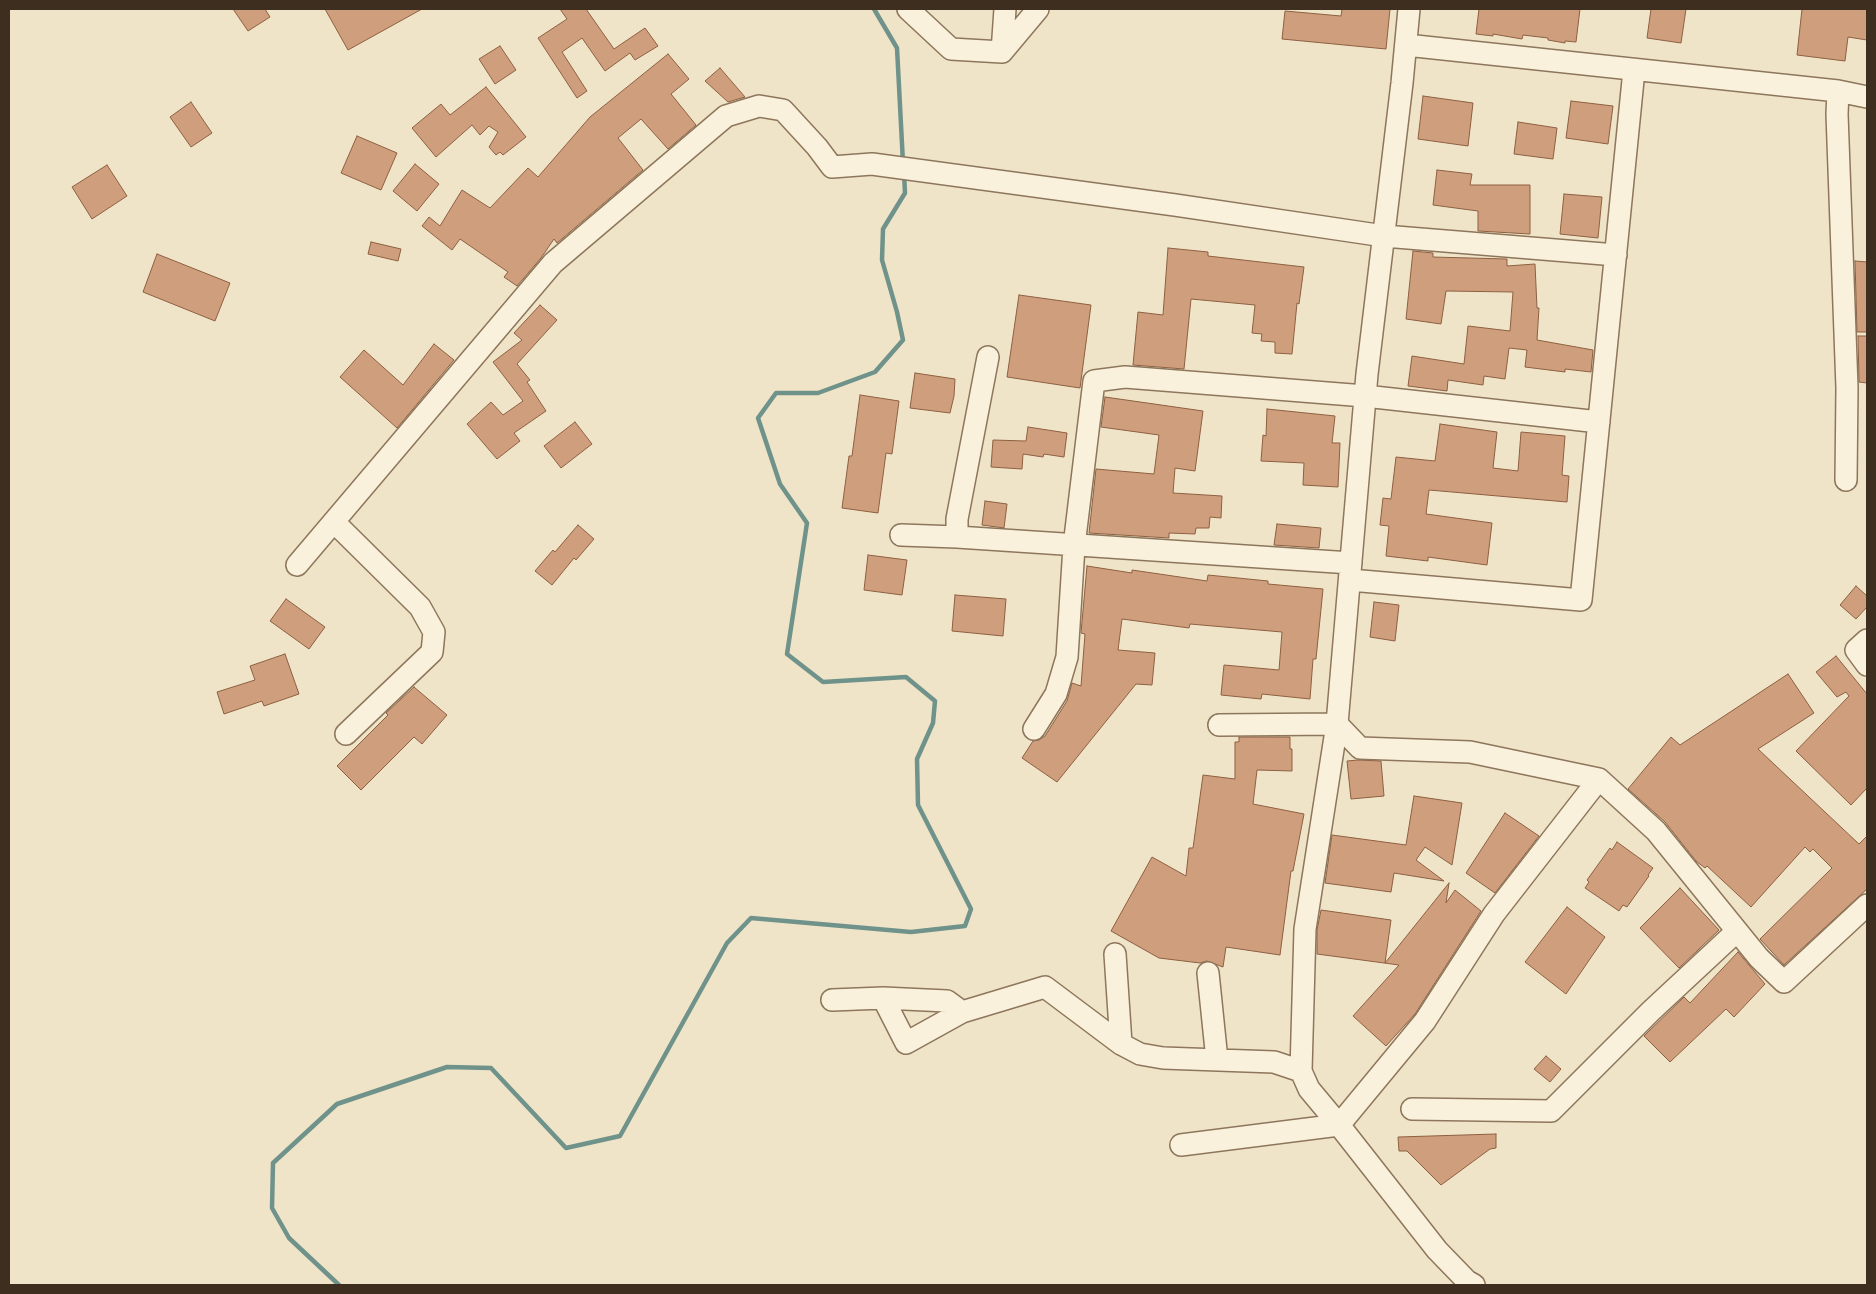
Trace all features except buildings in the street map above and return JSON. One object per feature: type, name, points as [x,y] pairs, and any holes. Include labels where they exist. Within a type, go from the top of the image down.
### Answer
[{"type":"street","points":[[908,9],[951,49],[1002,52]]},
{"type":"street","points":[[1002,52],[1005,9]]},
{"type":"street","points":[[1002,52],[1038,9]]},
{"type":"street","points":[[1409,9],[1365,396],[1337,724],[1305,929],[1300,1071],[1309,1090],[1339,1125],[1437,1250],[1467,1281],[1474,1285]]},
{"type":"street","points":[[1406,45],[1838,92],[1867,97]]},
{"type":"street","points":[[901,535],[957,537],[1074,546],[1350,571],[1581,600],[1634,70]]},
{"type":"street","points":[[1838,92],[1837,114],[1846,388],[1846,480]]},
{"type":"street","points":[[297,565],[553,262],[726,116],[759,106],[783,110],[817,147],[832,167],[872,164],[1175,205],[1384,236],[1616,255]]},
{"type":"street","points":[[957,537],[957,519],[988,357]]},
{"type":"street","points":[[1034,729],[1056,694],[1067,657],[1074,546],[1094,381],[1125,376],[1365,396],[1599,422]]},
{"type":"street","points":[[334,522],[420,607],[434,632],[432,652],[346,734]]},
{"type":"street","points":[[1867,640],[1856,650],[1867,665]]},
{"type":"street","points":[[1219,725],[1337,724],[1360,748],[1470,752],[1599,779],[1656,830],[1759,958],[1784,982],[1867,905]]},
{"type":"street","points":[[1181,1145],[1339,1125],[1425,1021],[1494,914],[1599,779]]},
{"type":"street","points":[[1412,1109],[1551,1111],[1651,1012],[1737,931]]},
{"type":"street","points":[[1115,954],[1121,1044]]},
{"type":"street","points":[[1208,973],[1217,1060]]},
{"type":"street","points":[[883,998],[906,1043],[962,1012],[1045,987],[1121,1044],[1140,1054],[1164,1058],[1274,1062],[1300,1071]]},
{"type":"street","points":[[832,1000],[883,998],[948,1001],[962,1012]]},
{"type":"waterway","points":[[874,9],[897,48],[903,163]]},
{"type":"waterway","points":[[339,1285],[289,1238],[272,1208],[273,1163],[337,1104],[447,1067],[491,1068],[566,1148],[620,1136],[727,943],[751,918],[911,932],[965,926],[971,909],[918,805],[917,759],[933,723],[935,701],[906,677],[823,682],[787,654],[807,523],[780,484],[758,418],[776,393],[818,393],[875,372],[903,340],[882,260],[883,229],[905,193],[904,173]]}]
